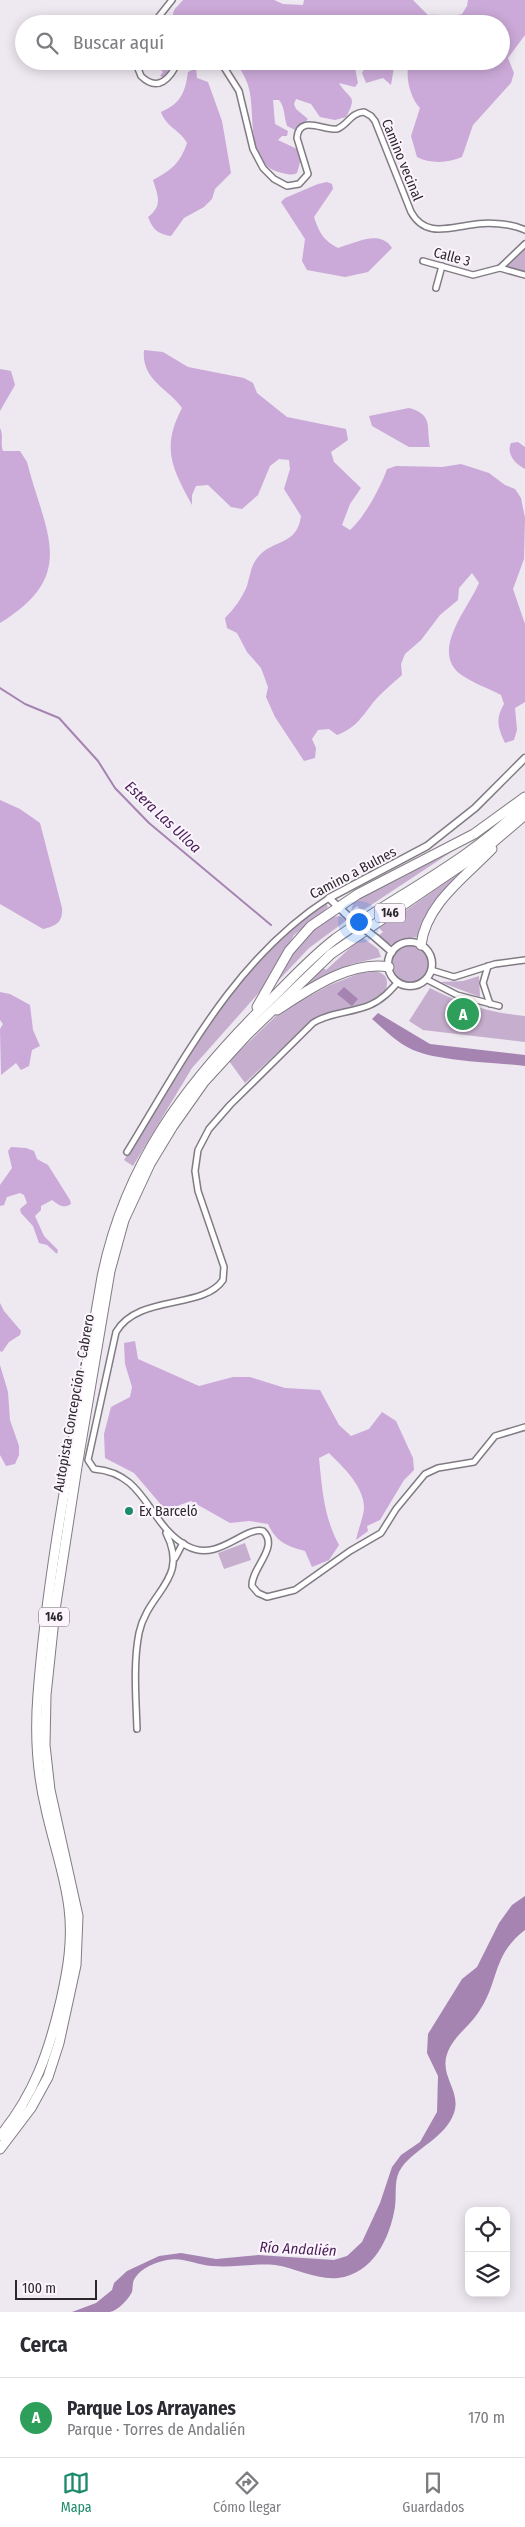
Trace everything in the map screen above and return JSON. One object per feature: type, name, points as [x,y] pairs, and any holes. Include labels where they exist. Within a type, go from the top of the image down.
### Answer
[{"type":"highway","points":[[250,1020],[294,944],[311,926],[336,907],[358,894],[474,834],[525,798]]},
{"type":"highway","name":"Autopista Concepción - Cabrero","points":[[0,2136],[26,2101],[42,2070],[54,2031],[69,1960],[69,1908],[42,1791],[38,1758],[37,1710],[50,1591],[105,1261],[114,1229],[130,1186],[166,1121],[209,1063],[326,946],[480,843],[525,804]]},
{"type":"highway","name":"Autopista Concepción - Cabrero","points":[[0,2149],[31,2108],[48,2077],[59,2043],[76,1965],[78,1916],[48,1775],[45,1728],[46,1695],[55,1610],[111,1265],[130,1207],[163,1142],[204,1082],[262,1020],[331,954],[475,856],[525,815]]},
{"type":"highway","points":[[421,945],[426,924],[436,907],[511,828]]},
{"type":"highway","points":[[262,1020],[331,979],[364,967],[377,965],[389,967]]},
{"type":"street","points":[[160,15],[172,0]]},
{"type":"street","points":[[139,70],[141,76],[155,84],[162,83],[170,77],[174,70]]},
{"type":"street","name":"Camino vecinal","points":[[226,70],[239,91],[256,156],[266,172],[282,184],[296,185],[307,176],[307,165],[297,138],[298,132],[302,128],[313,124],[337,129],[344,126],[351,116],[364,112],[369,114],[375,121],[411,212],[420,224],[440,231],[480,224],[513,226],[525,230]]},
{"type":"street","name":"Calle 3","points":[[424,261],[473,275],[500,268],[525,244]]},
{"type":"street","points":[[436,288],[442,266]]},
{"type":"street","points":[[500,268],[525,275]]},
{"type":"street","name":"Camino a Bulnes","points":[[127,1152],[192,1045],[233,985],[278,937],[329,898],[427,846],[475,808],[525,758]]},
{"type":"street","points":[[329,898],[336,907],[392,952]]},
{"type":"street","points":[[405,943],[421,945],[430,955],[431,970],[426,979],[415,985],[398,982],[393,977],[389,967],[392,952],[405,943]]},
{"type":"street","points":[[431,970],[454,977],[488,966],[525,960]]},
{"type":"street","points":[[488,966],[483,983],[490,1004]]},
{"type":"street","points":[[426,979],[457,995],[499,1006]]},
{"type":"street","points":[[174,1559],[164,1528],[153,1510],[125,1478],[109,1470],[94,1469],[88,1460],[116,1332],[120,1325],[137,1312],[213,1290],[223,1280],[224,1267],[198,1191],[196,1162],[202,1140],[209,1129],[264,1072],[319,1020],[370,1005],[386,995],[398,982]]},
{"type":"street","points":[[164,1528],[183,1543],[197,1550],[214,1549],[228,1545],[255,1531],[263,1531],[268,1537],[268,1546],[253,1579],[252,1586],[258,1593],[267,1597],[289,1592],[381,1533],[396,1509],[425,1474],[438,1468],[474,1462],[495,1436],[525,1427]]},
{"type":"street","points":[[137,1729],[136,1668],[140,1629],[155,1598],[170,1577],[174,1559],[183,1543]]},
{"type":"shaded area","points":[[183,0],[274,0],[283,4],[303,5],[304,0],[413,0],[428,15],[173,15],[174,10]]},
{"type":"shaded area","points":[[468,0],[525,0],[525,35],[510,55],[510,15],[458,15],[462,14]]},
{"type":"shaded area","points":[[510,63],[514,73],[511,83],[473,125],[462,157],[434,162],[417,157],[411,136],[420,108],[409,87],[408,70],[510,70]]},
{"type":"shaded area","points":[[161,70],[169,70],[165,78],[160,76],[163,72]]},
{"type":"shaded area","points":[[196,70],[197,78],[208,82],[222,121],[231,173],[215,189],[212,199],[204,207],[184,218],[171,236],[156,231],[148,217],[156,209],[158,200],[153,180],[174,166],[187,143],[166,121],[161,112],[178,101],[183,92],[188,72]]},
{"type":"shaded area","points":[[241,70],[355,70],[358,83],[355,87],[339,83],[351,98],[352,105],[346,117],[335,120],[320,117],[311,104],[296,99],[294,104],[296,109],[308,119],[297,131],[287,126],[281,103],[279,100],[273,100],[275,124],[288,131],[287,136],[282,136],[278,140],[297,149],[301,159],[297,173],[291,175],[270,168],[262,160],[256,149],[248,85]]},
{"type":"shaded area","points":[[364,70],[394,70],[391,85],[383,78],[366,83],[362,73]]},
{"type":"shaded area","points":[[327,182],[332,184],[333,189],[314,217],[325,239],[338,248],[374,238],[387,242],[392,248],[368,272],[345,277],[307,270],[302,261],[305,239],[281,202],[285,198]]},
{"type":"shaded area","points":[[525,247],[525,273],[503,267]]},
{"type":"shaded area","points":[[144,350],[163,352],[188,367],[244,378],[253,383],[257,393],[287,417],[346,429],[348,440],[331,452],[334,462],[361,488],[350,504],[342,525],[350,530],[372,502],[387,469],[396,466],[442,467],[461,464],[489,473],[505,485],[515,489],[521,498],[525,518],[524,559],[513,589],[525,624],[525,702],[515,708],[517,730],[514,740],[505,743],[499,728],[499,714],[504,704],[501,695],[463,676],[453,666],[449,655],[454,631],[479,583],[472,573],[459,588],[458,600],[440,615],[421,640],[405,654],[401,664],[402,675],[380,694],[352,727],[337,735],[329,729],[318,730],[312,739],[316,748],[315,758],[304,761],[275,717],[266,697],[268,687],[261,668],[247,652],[237,633],[227,628],[225,618],[243,595],[252,567],[258,557],[270,547],[290,537],[299,526],[301,516],[284,489],[290,469],[289,460],[279,459],[270,466],[258,495],[242,509],[231,507],[208,485],[196,486],[192,495],[192,505],[179,480],[172,458],[172,435],[182,408],[151,376],[144,360]]},
{"type":"shaded area","points":[[0,369],[11,371],[15,385],[0,411]]},
{"type":"shaded area","points":[[409,408],[426,418],[430,447],[409,447],[372,426],[369,416]]},
{"type":"shaded area","points":[[0,428],[3,451],[20,451],[27,462],[47,531],[50,551],[48,570],[40,588],[25,605],[0,623]]},
{"type":"shaded area","points":[[518,442],[525,447],[525,469],[511,455],[511,443]]},
{"type":"shaded area","points":[[0,800],[20,809],[40,823],[62,908],[60,920],[52,926],[43,929],[0,904]]},
{"type":"shaded area","points":[[474,837],[362,911],[357,906],[351,911],[354,900],[403,877]]},
{"type":"shaded area","points":[[469,866],[446,890],[433,908],[419,937],[409,938],[391,945],[378,936],[383,932],[378,927],[398,916]]},
{"type":"shaded area","points":[[326,903],[328,907],[324,911],[294,935],[264,987],[192,1068],[133,1166],[124,1160],[215,1015],[243,979],[269,950],[296,925]]},
{"type":"shaded area","points":[[340,916],[347,920],[309,948],[277,982],[294,950],[309,931],[318,923],[328,918]]},
{"type":"shaded area","points":[[362,937],[378,949],[381,957],[352,964],[296,992],[321,966],[326,970]]},
{"type":"shaded area","points":[[410,945],[423,951],[429,964],[423,977],[410,983],[397,977],[391,964],[397,951]]},
{"type":"shaded area","points":[[368,970],[381,973],[386,977],[386,990],[368,1001],[328,1014],[309,1023],[245,1083],[229,1061],[280,1012],[330,985]]},
{"type":"shaded area","points":[[479,976],[480,997],[440,982],[463,981]]},
{"type":"shaded area","points":[[344,987],[358,999],[352,1006],[337,994]]},
{"type":"shaded area","points":[[430,988],[476,1007],[525,1016],[525,1042],[423,1030],[409,1021]]},
{"type":"shaded area","points":[[0,992],[10,994],[30,1005],[33,1030],[40,1046],[32,1050],[29,1066],[21,1070],[16,1063],[1,1075],[0,1029],[3,1024],[0,1020]]},
{"type":"shaded area","points":[[378,1013],[430,1044],[525,1055],[525,1066],[438,1057],[413,1050],[396,1040],[372,1019]]},
{"type":"shaded area","points":[[11,1147],[26,1148],[34,1151],[37,1159],[48,1165],[70,1200],[71,1204],[63,1206],[52,1200],[41,1206],[41,1210],[35,1216],[44,1236],[58,1250],[57,1254],[47,1245],[39,1243],[33,1226],[21,1213],[20,1209],[27,1203],[24,1195],[20,1193],[7,1197],[4,1205],[0,1206],[0,1185],[12,1168],[8,1151]]},
{"type":"shaded area","points":[[0,1303],[4,1311],[21,1331],[20,1335],[9,1342],[2,1352],[0,1351]]},
{"type":"shaded area","points":[[135,1341],[138,1359],[199,1386],[233,1377],[250,1377],[285,1388],[320,1390],[339,1425],[351,1436],[369,1429],[382,1412],[396,1421],[413,1458],[414,1470],[404,1480],[380,1520],[367,1526],[368,1531],[356,1540],[364,1509],[361,1493],[352,1478],[329,1453],[319,1458],[327,1514],[339,1545],[329,1560],[312,1567],[305,1551],[278,1539],[268,1524],[249,1521],[230,1523],[191,1501],[177,1506],[163,1507],[134,1473],[105,1458],[104,1434],[111,1407],[130,1397],[132,1387],[125,1364],[124,1343]]},
{"type":"shaded area","points":[[0,1365],[8,1392],[10,1420],[19,1446],[19,1455],[15,1464],[6,1466],[0,1455]]},
{"type":"shaded area","points":[[245,1543],[251,1560],[224,1569],[218,1553]]},
{"type":"shaded area","points":[[525,1896],[525,1930],[506,1950],[485,2002],[448,2051],[445,2065],[455,2098],[454,2113],[450,2122],[438,2136],[408,2160],[399,2172],[396,2181],[393,2219],[384,2242],[370,2262],[361,2270],[350,2275],[330,2278],[314,2276],[275,2265],[220,2266],[184,2260],[167,2260],[141,2271],[134,2280],[130,2295],[123,2304],[113,2311],[72,2312],[96,2303],[112,2290],[114,2283],[127,2271],[159,2256],[181,2253],[216,2259],[258,2255],[334,2260],[347,2256],[362,2242],[380,2203],[392,2167],[401,2155],[420,2142],[437,2112],[438,2076],[427,2053],[428,2034],[462,1979],[477,1967],[499,1923],[512,1905]]},
{"type":"waterway","name":"Estera Las Ulloa","points":[[0,688],[25,704],[59,718],[98,761],[115,788],[149,823],[271,925]]},
{"type":"place","name":"Parque Los Arrayanes","points":[[463,1014]]},
{"type":"place","name":"Ex Barceló","points":[[129,1511]]},
{"type":"water label","name":"Río Andalién","points":[[298,2249]]}]
